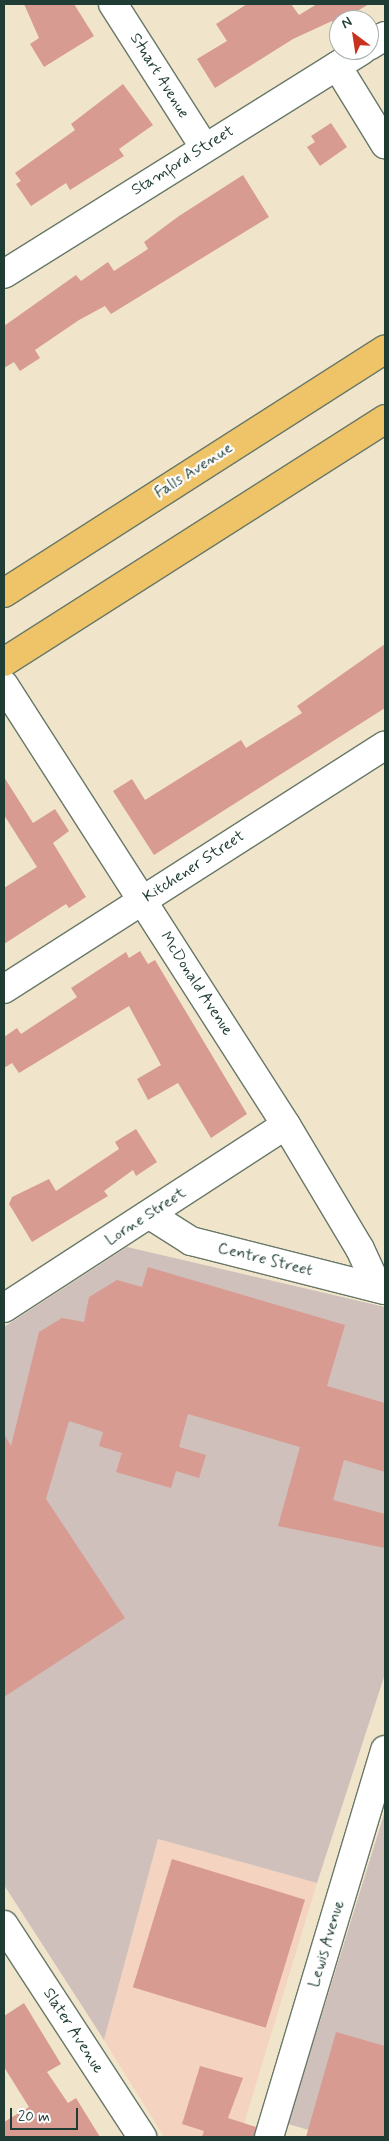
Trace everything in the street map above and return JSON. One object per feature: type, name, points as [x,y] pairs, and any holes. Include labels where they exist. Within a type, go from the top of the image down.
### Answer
[{"type":"highway","name":"Falls Avenue","points":[[4,593],[385,349]]},
{"type":"highway","points":[[4,662],[385,419]]},
{"type":"street","name":"Stuart Avenue","points":[[113,4],[204,147]]},
{"type":"street","name":"Stamford Street","points":[[4,274],[204,147],[346,60]]},
{"type":"street","points":[[337,66],[385,144]]},
{"type":"street","name":"McDonald Avenue","points":[[4,685],[286,1125],[360,1249],[381,1289]]},
{"type":"street","name":"Kitchener Street","points":[[4,990],[385,745]]},
{"type":"street","name":"Lorne Street","points":[[4,1308],[286,1125]]},
{"type":"street","name":"Centre Street","points":[[150,1215],[192,1241],[381,1289]]},
{"type":"street","name":"Lewis Avenue","points":[[269,2137],[385,1750]]},
{"type":"street","name":"Slater Avenue","points":[[4,1925],[142,2137]]},
{"type":"shaded area","points":[[127,1247],[385,1307],[385,1674],[317,1883],[158,1839],[104,2040],[4,1885],[4,1327]]},
{"type":"shaded area","points":[[385,1811],[385,2137],[333,2137],[288,2124]]},
{"type":"shaded area","points":[[158,1839],[317,1883],[240,2137],[164,2137],[104,2040]]},
{"type":"building","points":[[24,4],[74,4],[94,36],[44,67],[30,44],[39,38]]},
{"type":"building","points":[[247,4],[291,4],[299,15],[317,4],[369,4],[359,10],[329,10],[329,22],[293,39],[215,88],[197,59],[227,41],[216,24]]},
{"type":"building","points":[[123,84],[153,125],[119,149],[124,156],[70,190],[66,183],[31,206],[16,184],[21,181],[15,173],[75,130],[71,124]]},
{"type":"building","points":[[331,123],[347,147],[320,166],[307,147],[315,142],[311,136]]},
{"type":"building","points":[[243,175],[269,217],[111,314],[105,306],[79,320],[35,350],[40,358],[20,371],[14,362],[4,368],[4,326],[76,275],[81,281],[108,262],[114,271],[148,249],[144,242],[179,216]]},
{"type":"building","points":[[385,644],[385,708],[154,855],[113,791],[132,779],[145,800],[241,740],[246,748],[302,713],[297,706]]},
{"type":"building","points":[[4,777],[33,823],[55,809],[69,831],[53,843],[86,897],[69,908],[66,904],[4,944],[4,888],[37,867],[4,815]]},
{"type":"building","points":[[140,951],[148,964],[155,960],[247,1114],[211,1138],[178,1083],[148,1100],[137,1079],[161,1065],[129,1006],[19,1073],[12,1063],[4,1068],[4,1037],[17,1028],[21,1034],[77,997],[71,988],[126,952],[129,958]]},
{"type":"building","points":[[136,1129],[157,1162],[136,1176],[133,1170],[104,1191],[108,1196],[32,1242],[9,1204],[12,1197],[49,1179],[56,1191],[119,1149],[115,1142]]},
{"type":"building","points":[[148,1267],[345,1325],[327,1386],[385,1403],[385,1472],[344,1460],[333,1500],[385,1514],[385,1548],[278,1526],[300,1447],[188,1414],[179,1447],[206,1455],[199,1478],[176,1471],[171,1488],[116,1472],[122,1453],[99,1446],[103,1432],[69,1421],[46,1499],[125,1618],[4,1697],[4,1434],[11,1446],[39,1332],[62,1318],[84,1322],[89,1297],[117,1280],[142,1287]]},
{"type":"building","points":[[172,1859],[305,1900],[266,2028],[133,1987]]},
{"type":"building","points":[[24,2003],[61,2064],[47,2072],[68,2103],[76,2098],[100,2137],[4,2137],[4,2122],[29,2107],[4,2067],[4,2016]]},
{"type":"building","points":[[336,2032],[385,2046],[385,2137],[306,2137]]},
{"type":"building","points":[[200,2066],[243,2078],[228,2118],[256,2127],[254,2137],[202,2137],[204,2131],[182,2124]]}]
